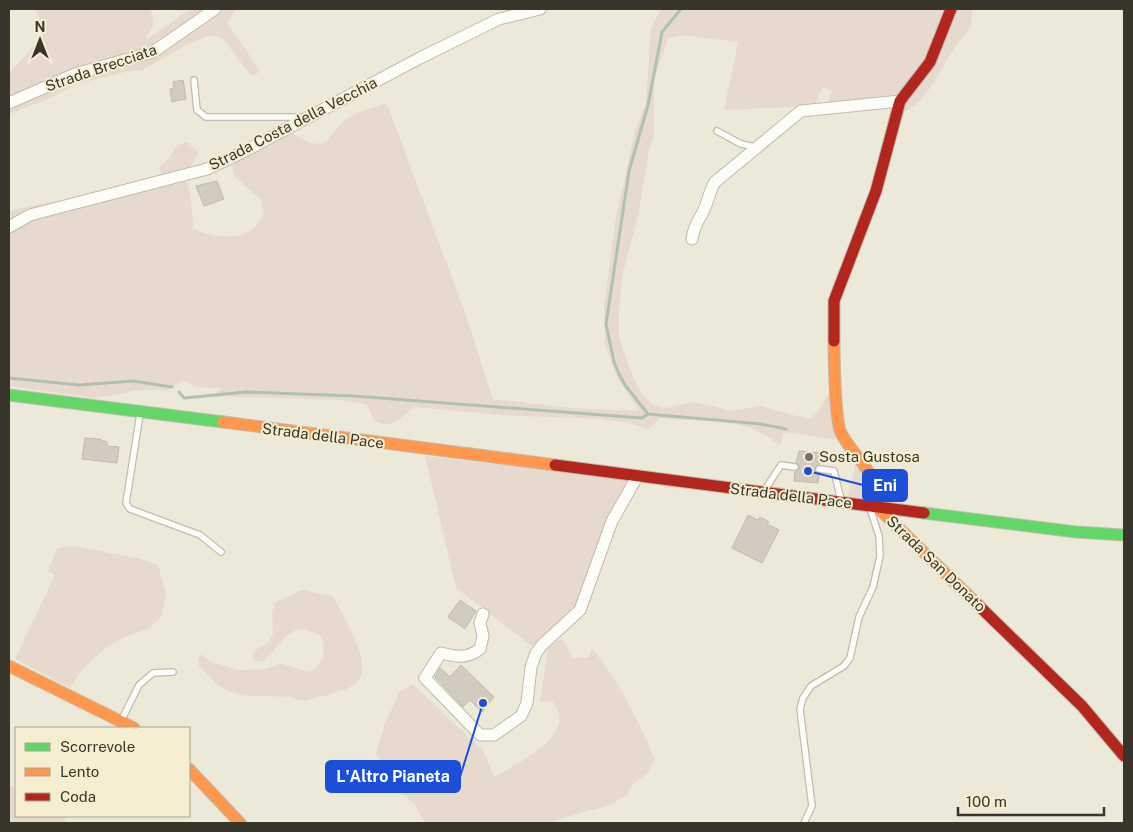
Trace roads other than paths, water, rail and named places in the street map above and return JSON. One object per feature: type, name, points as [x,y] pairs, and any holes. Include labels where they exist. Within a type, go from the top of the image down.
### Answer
[{"type":"street","name":"Strada Brecciata","points":[[9,103],[75,74],[153,52],[215,9]]},
{"type":"street","name":"Strada Costa della Vecchia","points":[[9,227],[30,215],[207,168],[499,19],[540,9]]},
{"type":"street","name":"Strada San Donato","points":[[950,9],[930,62],[900,101],[876,191],[834,301],[834,370],[840,431],[870,471],[876,490],[873,506],[1082,706],[1124,756]]},
{"type":"street","points":[[692,239],[695,223],[706,205],[710,190],[715,182],[801,111],[900,101]]},
{"type":"street","name":"Strada della Pace","points":[[9,395],[637,477],[1076,532],[1124,535]]},
{"type":"street","points":[[483,614],[480,622],[483,636],[480,649],[472,655],[456,657],[441,653],[426,678],[480,735],[486,737],[494,735],[510,726],[521,716],[527,703],[531,667],[536,653],[542,645],[580,610],[612,521],[637,477]]},
{"type":"street","points":[[9,666],[132,727]]},
{"type":"street","points":[[190,770],[240,823]]},
{"type":"lane","points":[[194,80],[196,110],[206,117],[293,116],[308,118]]},
{"type":"lane","points":[[717,131],[741,144],[755,148]]},
{"type":"lane","points":[[140,412],[126,503],[130,510],[200,535],[221,552]]},
{"type":"lane","points":[[763,492],[781,465],[795,467]]},
{"type":"lane","points":[[819,469],[834,471],[841,502]]},
{"type":"lane","points":[[804,823],[812,806],[800,709],[803,698],[811,686],[844,666],[850,658],[859,617],[873,587],[880,556],[879,536],[873,506]]},
{"type":"lane","points":[[121,721],[139,685],[153,673],[173,672]]},
{"type":"waterway","points":[[681,9],[662,32],[648,105],[629,171],[606,324],[614,362],[625,385],[648,414],[761,424],[786,429]]},
{"type":"waterway","points":[[9,378],[79,385],[133,381],[172,387]]},
{"type":"waterway","points":[[179,392],[184,398],[246,392],[354,396],[642,418],[648,414]]},
{"type":"place","name":"Sosta Gustosa","points":[[809,457]]},
{"type":"place","name":"Eni","points":[[808,471]]},
{"type":"place","name":"L'Altro Pianeta","points":[[483,703]]}]
